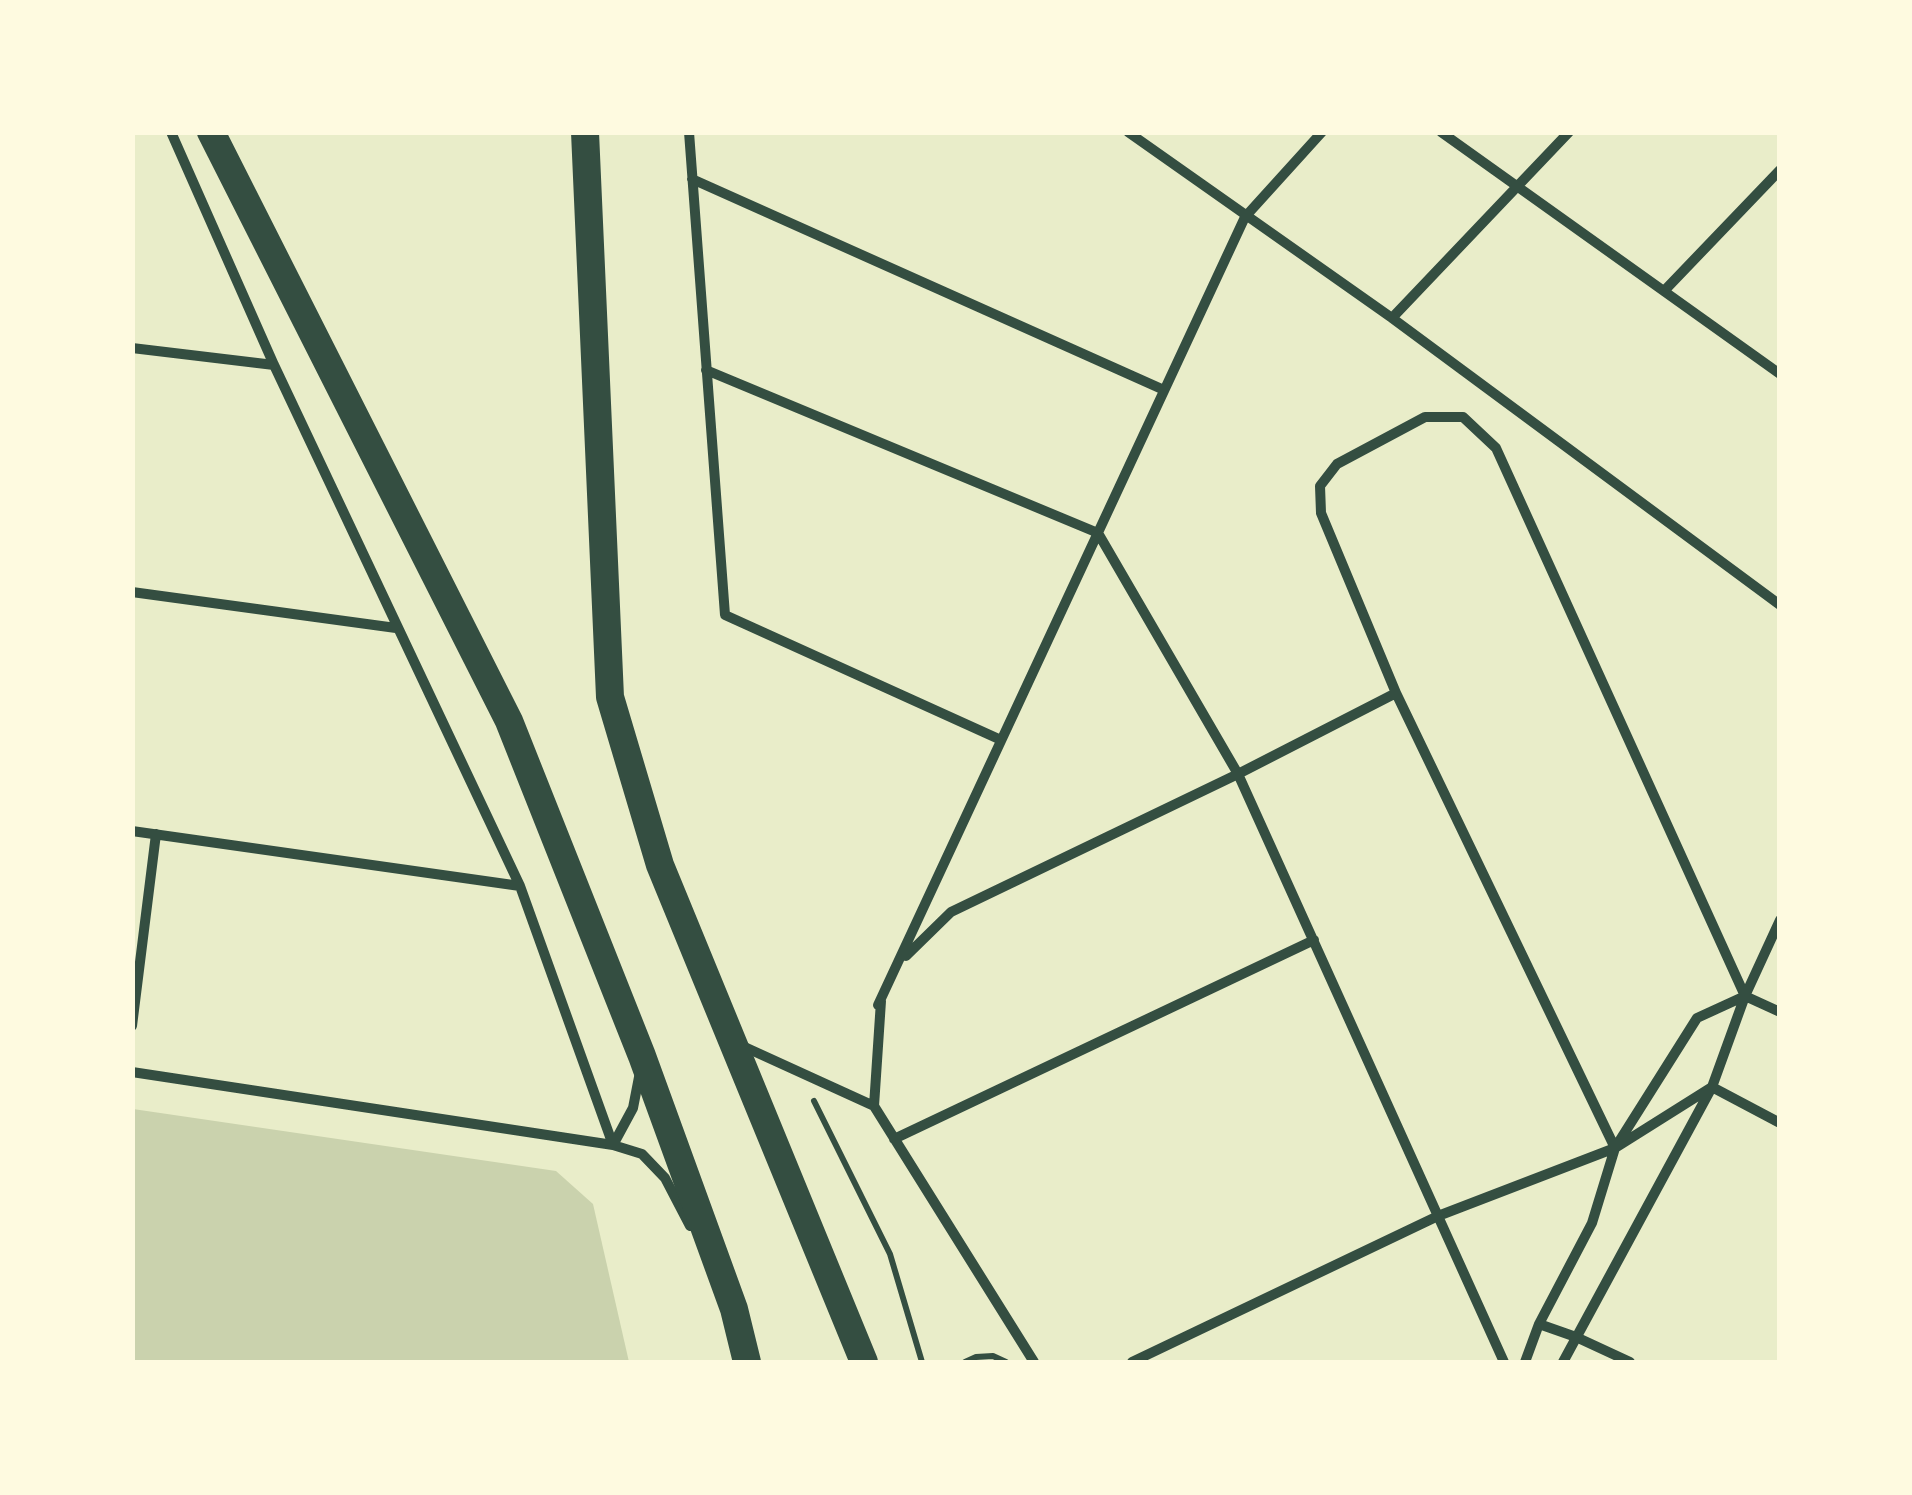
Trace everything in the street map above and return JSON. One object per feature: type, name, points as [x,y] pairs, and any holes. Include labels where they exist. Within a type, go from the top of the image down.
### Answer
[{"type":"highway","points":[[211,132],[509,720],[642,1056],[734,1308],[747,1362]]},
{"type":"highway","points":[[585,132],[610,697],[660,865],[864,1362]]},
{"type":"street","points":[[171,132],[274,365],[520,886],[614,1145]]},
{"type":"street","points":[[689,132],[725,614],[1001,740]]},
{"type":"street","points":[[1128,132],[1392,318],[1780,605]]},
{"type":"street","points":[[1034,1362],[874,1106],[878,1005],[1245,217],[1322,132]]},
{"type":"street","points":[[1441,132],[1780,374]]},
{"type":"street","points":[[1392,318],[1569,132]]},
{"type":"street","points":[[1664,291],[1780,170]]},
{"type":"street","points":[[692,180],[1164,390]]},
{"type":"street","points":[[132,348],[274,365]]},
{"type":"street","points":[[706,370],[1098,533],[1238,774],[1504,1362]]},
{"type":"street","points":[[1615,1148],[1396,694],[1321,513],[1320,486],[1337,464],[1425,416],[1463,418],[1496,448],[1745,996],[1780,1012]]},
{"type":"street","points":[[132,592],[396,628]]},
{"type":"street","points":[[878,1005],[909,950],[951,912],[1396,694]]},
{"type":"street","points":[[132,831],[520,886]]},
{"type":"street","points":[[132,1026],[156,834]]},
{"type":"street","points":[[1563,1362],[1712,1087],[1745,996],[1780,920]]},
{"type":"street","points":[[894,1139],[1314,940]]},
{"type":"street","points":[[1524,1362],[1539,1324],[1592,1224],[1615,1148],[1696,1018],[1745,996]]},
{"type":"street","points":[[733,1041],[874,1106]]},
{"type":"street","points":[[614,1145],[633,1108],[642,1056]]},
{"type":"street","points":[[132,1072],[614,1145],[642,1154],[666,1178],[734,1308]]},
{"type":"street","points":[[1132,1362],[1438,1216],[1615,1148],[1712,1087]]},
{"type":"street","points":[[1712,1087],[1780,1122]]},
{"type":"street","points":[[1539,1324],[1630,1362]]},
{"type":"path","points":[[800,1072],[890,1254],[922,1362]]},
{"type":"path","points":[[966,1362],[976,1356],[993,1356],[1006,1362]]},
{"type":"green space","points":[[133,1109],[556,1171],[593,1204],[629,1362],[133,1362]]}]
